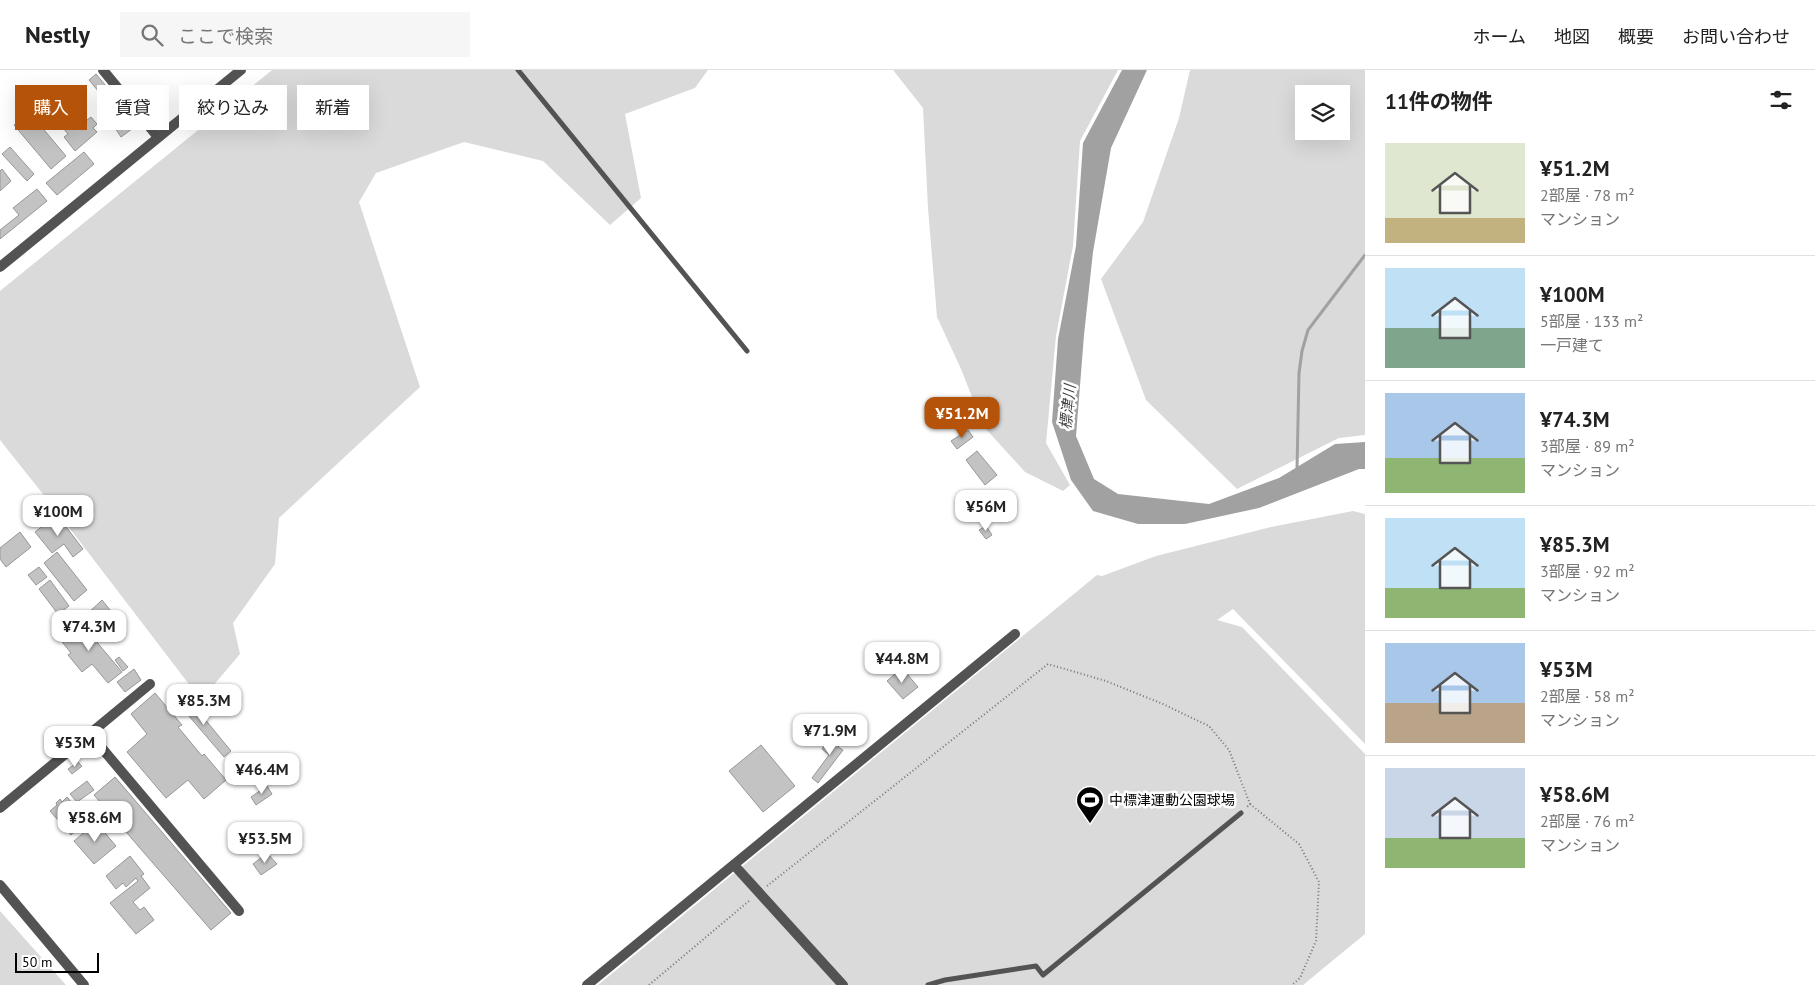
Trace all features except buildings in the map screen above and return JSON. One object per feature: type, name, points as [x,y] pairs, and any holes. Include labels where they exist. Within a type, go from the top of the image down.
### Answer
[{"type":"street","points":[[103,70],[158,138]]},
{"type":"street","points":[[0,267],[241,70]]},
{"type":"street","points":[[587,985],[1014,634]]},
{"type":"street","points":[[0,808],[150,684]]},
{"type":"street","points":[[90,734],[239,911]]},
{"type":"street","points":[[734,865],[843,985]]},
{"type":"street","points":[[0,884],[84,985]]},
{"type":"lane","points":[[518,70],[748,351]]},
{"type":"lane","points":[[928,985],[945,980],[1036,966],[1043,975],[1241,813]]},
{"type":"path","points":[[649,985],[759,892],[1048,664],[1106,681],[1163,704],[1209,726],[1229,750],[1250,804],[1299,844],[1318,882],[1316,941],[1300,978],[1292,985]]},
{"type":"path","points":[[1241,813],[1250,804]]},
{"type":"shaded area","points":[[272,70],[708,70],[695,88],[625,114],[641,198],[610,225],[543,161],[464,142],[376,173],[359,202],[420,387],[279,518],[275,564],[233,623],[240,654],[201,700],[0,440],[0,291],[198,130],[287,130],[287,85],[254,85]]},
{"type":"shaded area","points":[[893,70],[1118,70],[1080,141],[1073,246],[1056,336],[1046,443],[1070,485],[1063,491],[1025,472],[984,427],[961,369],[937,317],[928,208],[923,108]]},
{"type":"shaded area","points":[[1190,70],[1365,70],[1365,435],[1339,438],[1237,489],[1146,400],[1101,279],[1143,222],[1179,118]]},
{"type":"shaded area","points":[[1353,511],[1365,514],[1365,744],[1233,609],[1217,620],[1242,627],[1365,754],[1365,934],[1303,985],[598,985],[1097,575],[1102,576],[1156,556],[1271,527]]},
{"type":"shaded area","points":[[0,911],[66,985],[0,985]]},
{"type":"water","name":"標津川","points":[[1122,70],[1147,70],[1111,148],[1093,252],[1076,436],[1094,479],[1118,494],[1209,504],[1279,478],[1335,444],[1365,442],[1365,469],[1359,469],[1259,508],[1185,524],[1138,524],[1093,511],[1071,480],[1052,422],[1058,339],[1076,246],[1083,143]]},
{"type":"waterway","points":[[1297,469],[1299,373],[1302,351],[1308,330],[1365,255]]},
{"type":"place","name":"中標津運動公園球場","points":[[1090,824]]}]
